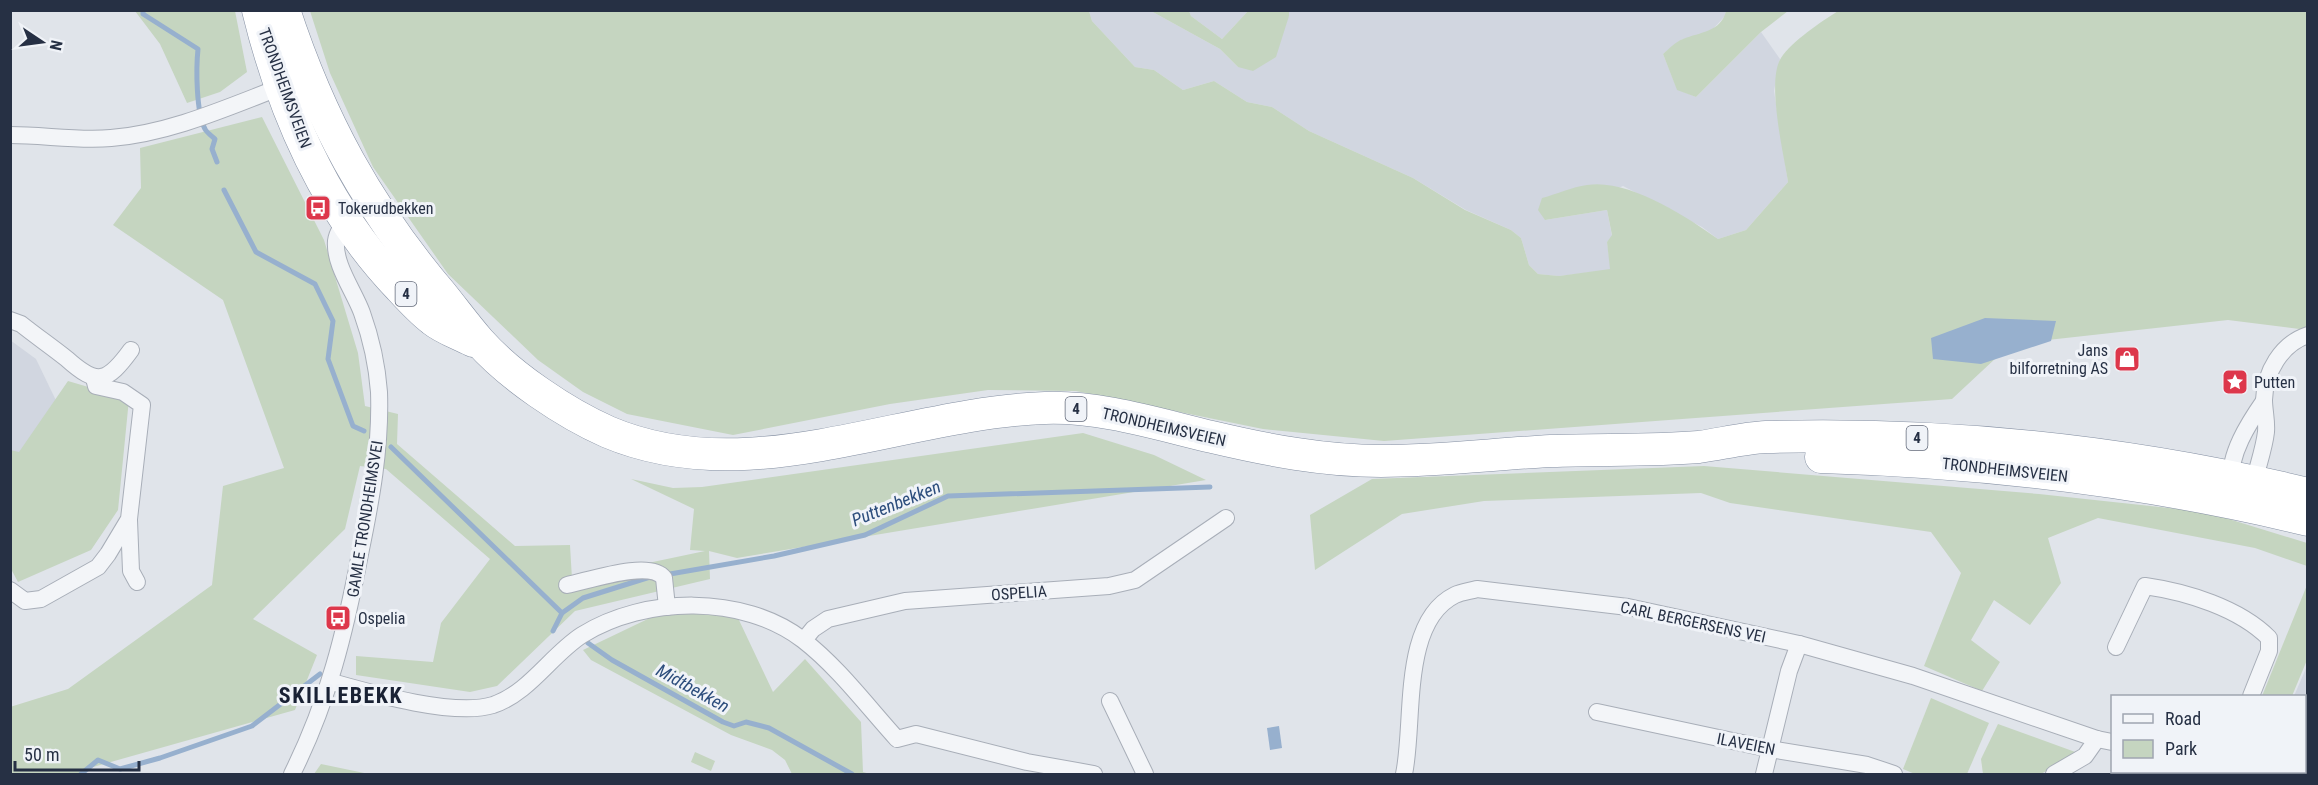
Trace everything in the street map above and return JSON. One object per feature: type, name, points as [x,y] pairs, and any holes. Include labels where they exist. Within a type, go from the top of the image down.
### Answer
[{"type":"highway","name":"TRONDHEIMSVEIEN","points":[[258,10],[294,82],[373,204],[407,253],[482,345]]},
{"type":"highway","name":"TRONDHEIMSVEIEN","points":[[284,10],[294,82],[308,152],[346,222],[386,274],[433,320],[482,345],[546,396],[591,424],[642,444],[693,455],[762,453],[978,415],[1045,408],[1087,410],[1269,449],[1359,460],[1699,447],[1756,455],[1882,459],[2097,479],[2239,487],[2307,494]]},
{"type":"highway","name":"TRONDHEIMSVEIEN","points":[[2239,487],[2307,520]]},
{"type":"street","points":[[10,135],[85,139],[112,138],[154,131],[294,82]]},
{"type":"street","points":[[346,222],[373,204]]},
{"type":"street","name":"GAMLE TRONDHEIMSVEI","points":[[292,774],[332,682],[365,531],[379,425],[374,354],[362,313],[337,255],[338,235],[346,222]]},
{"type":"street","points":[[10,320],[21,324],[80,373],[94,378],[112,372],[131,350]]},
{"type":"street","points":[[2239,487],[2266,429],[2264,401],[2266,381],[2272,367],[2293,341],[2307,335]]},
{"type":"street","points":[[94,378],[96,386],[123,392],[142,405],[129,519],[131,571],[137,582]]},
{"type":"street","points":[[2239,487],[2235,457],[2248,424],[2264,401]]},
{"type":"street","name":"OSPELIA","points":[[804,640],[813,629],[828,619],[905,601],[1098,587],[1135,580],[1226,518]]},
{"type":"street","points":[[10,590],[25,601],[41,599],[90,572],[98,567],[129,519]]},
{"type":"street","points":[[567,585],[631,571],[652,570],[664,578],[667,607]]},
{"type":"street","points":[[2116,646],[2145,586],[2176,591],[2242,618],[2269,638],[2269,651],[2251,695]]},
{"type":"street","name":"CARL BERGERSENS VEI","points":[[1404,774],[1411,727],[1415,653],[1422,629],[1437,609],[1454,596],[1477,589],[1495,589],[1628,607],[1799,644],[1913,676],[2105,740]]},
{"type":"street","points":[[332,682],[364,691],[440,705],[482,707],[494,704],[516,692],[583,634],[614,620],[667,607],[704,606],[742,612],[779,626],[804,640],[897,739],[916,734],[1027,762],[1094,774]]},
{"type":"street","points":[[1764,774],[1789,671],[1799,644]]},
{"type":"street","points":[[1110,700],[1145,774]]},
{"type":"street","name":"ILAVEIEN","points":[[1597,712],[1770,749],[1867,765],[1894,774]]},
{"type":"street","points":[[2054,774],[2085,756],[2105,740]]},
{"type":"shaded area","points":[[1089,11],[1151,11],[1220,49],[1238,67],[1289,16],[1289,11],[1726,11],[1725,16],[1711,31],[1681,40],[1663,54],[1677,89],[1696,97],[1761,32],[1780,59],[1774,91],[1788,182],[1746,230],[1718,239],[1702,227],[1623,186],[1545,220],[1607,210],[1612,236],[1607,242],[1611,270],[1559,276],[1538,274],[1529,265],[1521,238],[1511,230],[1466,210],[1413,178],[1309,131],[1272,107],[1247,102],[1214,81],[1183,90],[1154,70],[1135,67],[1092,21]]},
{"type":"shaded area","points":[[1189,11],[1248,11],[1222,39],[1191,16]]},
{"type":"shaded area","points":[[10,340],[36,359],[63,415],[10,475]]},
{"type":"shaded area","points":[[2307,666],[2307,737],[2306,695],[2294,695]]},
{"type":"green space","points":[[135,11],[235,11],[247,72],[220,92],[187,103],[160,44]]},
{"type":"green space","points":[[310,11],[1089,11],[1092,21],[1135,67],[1154,70],[1183,90],[1214,81],[1247,102],[1272,107],[1309,131],[1413,178],[1465,210],[1511,230],[1521,238],[1529,265],[1538,274],[1559,276],[1610,269],[1607,242],[1612,235],[1607,210],[1545,220],[1538,210],[1542,198],[1576,187],[1603,184],[1638,193],[1673,210],[1718,239],[1746,230],[1788,182],[1780,137],[1775,83],[1781,58],[1799,39],[1838,11],[2307,11],[2307,330],[2228,320],[2011,344],[1952,399],[1384,441],[1263,429],[1076,391],[988,390],[890,404],[733,435],[627,414],[583,392],[538,360],[448,274],[373,167],[330,73]]},
{"type":"green space","points":[[1151,11],[1189,11],[1191,16],[1222,39],[1248,11],[1289,11],[1289,16],[1276,57],[1253,71],[1238,67],[1220,49]]},
{"type":"green space","points":[[1726,11],[1788,11],[1761,32],[1696,97],[1677,90],[1663,54],[1680,40],[1715,27],[1720,23]]},
{"type":"green space","points":[[262,117],[324,240],[358,353],[365,406],[398,414],[397,444],[515,546],[570,545],[572,579],[705,551],[690,550],[694,509],[631,479],[673,488],[702,487],[1083,433],[1154,455],[1206,480],[737,558],[709,551],[710,579],[575,611],[497,686],[470,692],[356,675],[356,656],[433,662],[441,623],[490,559],[386,469],[360,466],[345,529],[253,619],[317,655],[295,710],[86,769],[80,774],[11,774],[10,707],[68,689],[212,585],[223,486],[284,468],[223,300],[113,225],[141,188],[140,148]]},
{"type":"green space","points":[[68,381],[129,399],[118,510],[91,550],[18,582],[11,569],[10,450],[19,452]]},
{"type":"green space","points":[[1704,466],[2039,494],[2206,512],[2307,543],[2307,566],[2255,548],[2098,518],[2048,538],[2061,583],[2030,625],[1994,600],[1971,640],[2000,662],[1982,691],[1924,666],[1961,573],[1931,532],[1730,503],[1701,493],[1484,501],[1402,514],[1315,570],[1310,515],[1372,479]]},
{"type":"green space","points":[[2307,585],[2307,660],[2292,695],[2262,695]]},
{"type":"green space","points":[[700,608],[738,618],[773,692],[805,659],[861,722],[863,772],[870,774],[792,774],[785,760],[772,750],[731,735],[591,660],[583,650],[654,616]]},
{"type":"green space","points":[[1931,698],[1989,723],[1967,774],[1915,774],[1903,769]]},
{"type":"green space","points":[[1998,724],[2078,753],[2041,774],[1983,774],[1981,759]]},
{"type":"green space","points":[[695,752],[715,761],[711,771],[691,762]]},
{"type":"green space","points":[[321,764],[369,774],[314,774]]},
{"type":"water","points":[[1985,318],[2056,321],[2051,341],[1981,364],[1933,359],[1931,338]]},
{"type":"water","points":[[1279,726],[1282,748],[1270,750],[1267,728]]},
{"type":"waterway","name":"Tokerudbekken","points":[[143,10],[143,14],[198,49],[198,101],[205,129],[215,139],[212,149],[217,162]]},
{"type":"waterway","name":"Tokerudbekken","points":[[224,190],[256,252],[315,284],[333,321],[328,359],[353,426],[364,431]]},
{"type":"waterway","name":"Tokerudbekken","points":[[391,447],[562,613],[553,631]]},
{"type":"waterway","name":"Puttenbekken","points":[[670,574],[774,556],[865,535],[948,496],[1210,487]]},
{"type":"waterway","name":"Puttenbekken","points":[[562,613],[583,598],[650,577]]},
{"type":"waterway","name":"Midtbekken","points":[[588,643],[612,660],[723,722],[734,726],[746,722],[769,728],[852,774]]},
{"type":"waterway","name":"Tokerudbekken","points":[[81,774],[98,760],[120,769],[160,758],[252,726],[320,674]]},
{"type":"place","name":"Tokerudbekken","points":[[318,208]]},
{"type":"place","name":"Jans bilforretning AS","points":[[2127,359]]},
{"type":"place","name":"Putten","points":[[2235,382]]},
{"type":"place","name":"Ospelia","points":[[338,618]]},
{"type":"district","name":"SKILLEBEKK","points":[[341,695]]}]
